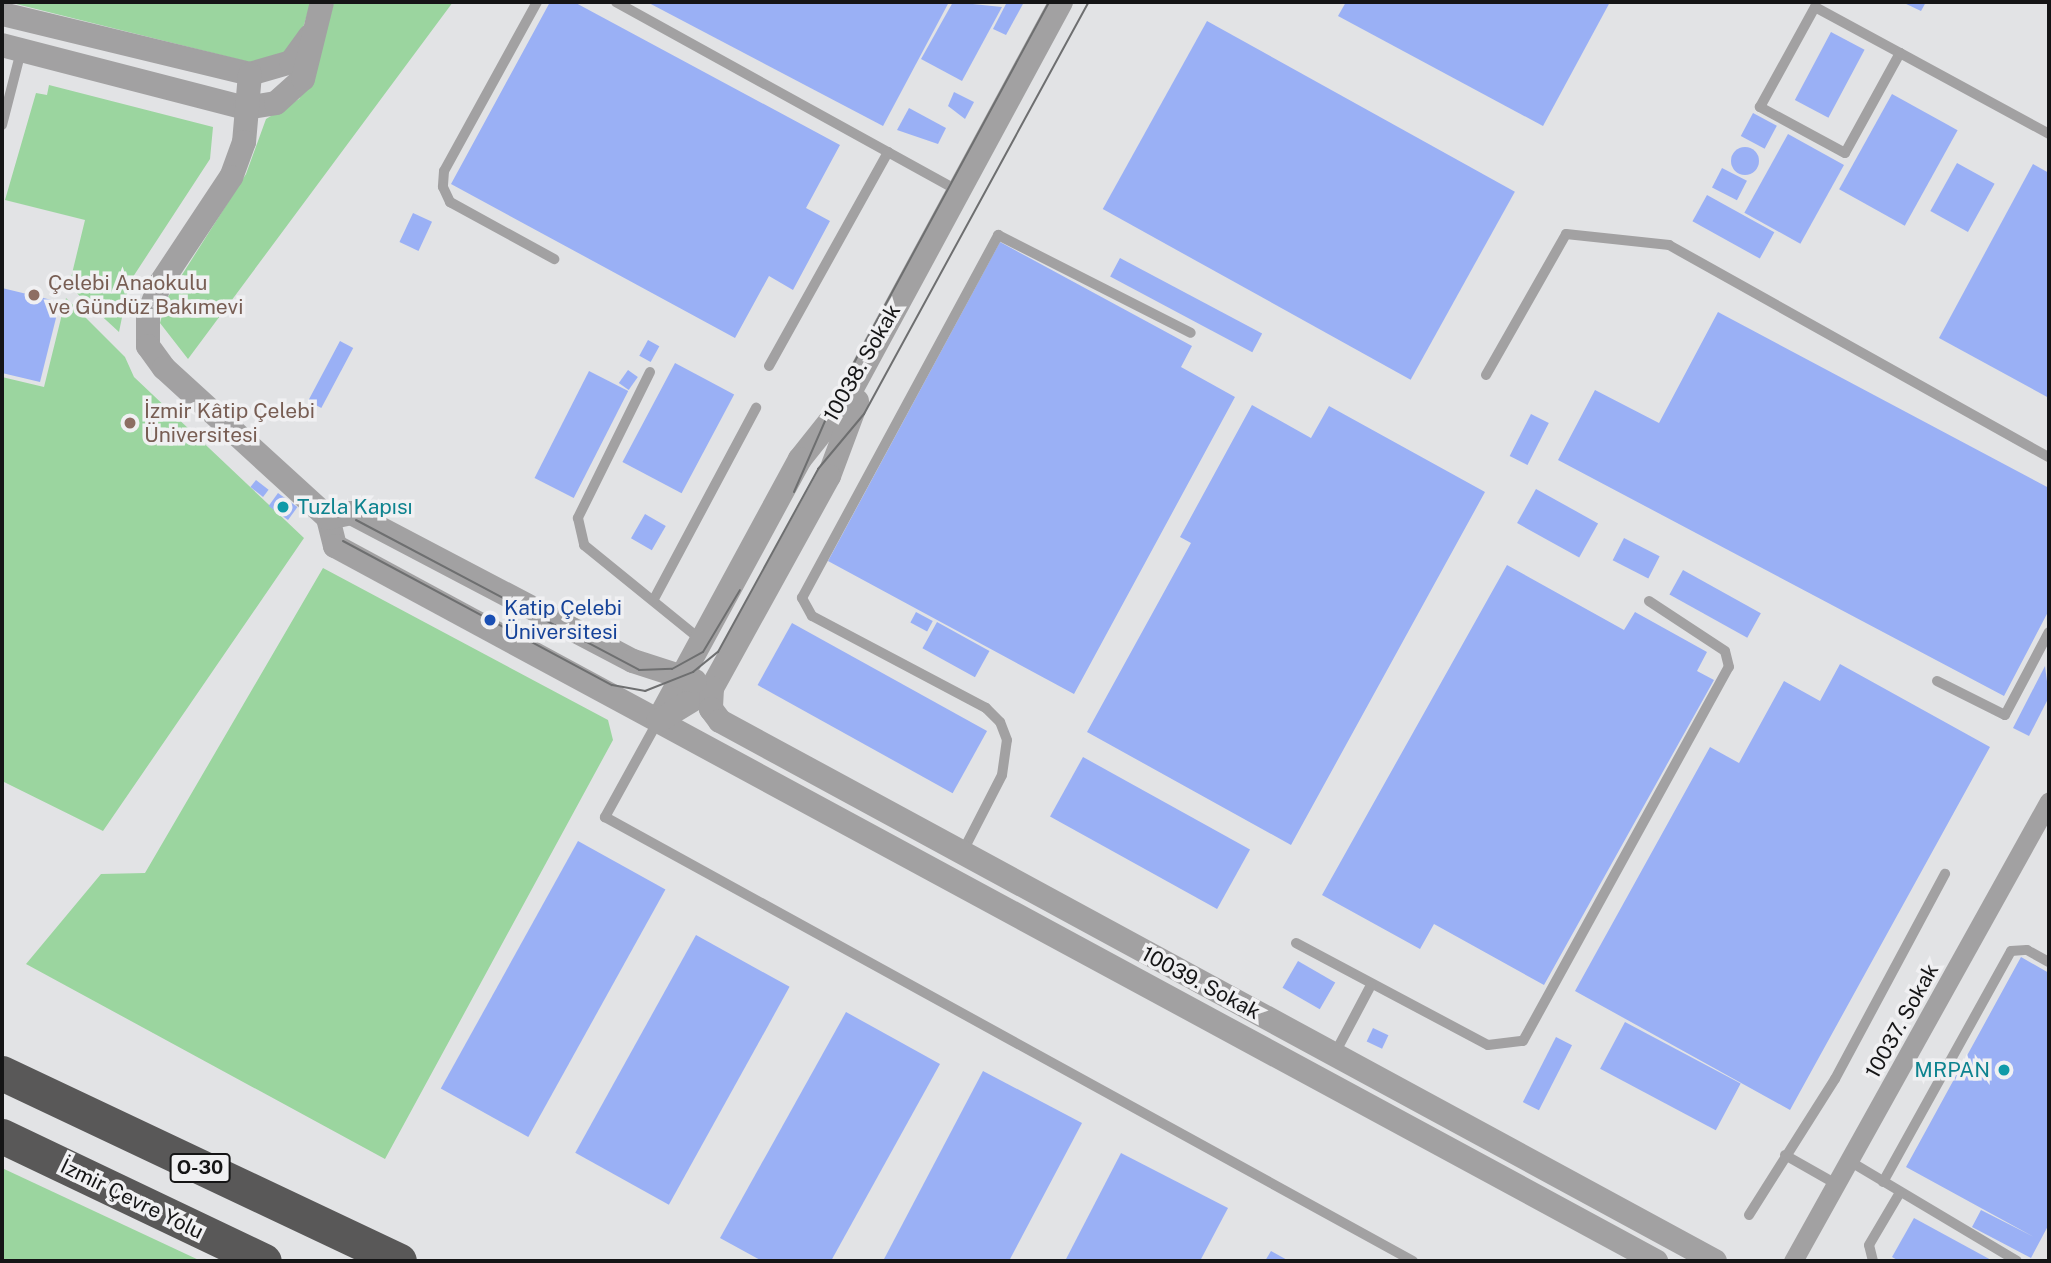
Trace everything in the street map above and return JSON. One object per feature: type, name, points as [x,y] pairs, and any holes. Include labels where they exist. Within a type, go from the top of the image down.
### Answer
[{"type":"highway","name":"O-30","points":[[2,1073],[399,1261]]},
{"type":"highway","name":"İzmir Çevre Yolu","points":[[2,1136],[264,1261]]},
{"type":"street","name":"10038. Sokak","points":[[658,721],[800,459],[843,405],[1061,2]]},
{"type":"street","name":"10038. Sokak","points":[[712,688],[829,476],[852,411],[1077,2]]},
{"type":"street","points":[[2,14],[250,74],[291,62],[320,13]]},
{"type":"street","points":[[11,48],[246,108],[294,92],[312,58],[320,13]]},
{"type":"street","points":[[250,74],[244,142],[231,177],[160,284],[148,316],[148,346],[164,368],[328,518],[351,513],[633,662],[712,688]]},
{"type":"street","name":"10039. Sokak","points":[[328,518],[335,546],[1656,1261]]},
{"type":"street","points":[[658,721],[712,688]]},
{"type":"street","name":"10039. Sokak","points":[[712,688],[711,709],[720,721],[1715,1261]]},
{"type":"street","name":"10037. Sokak","points":[[1794,1261],[2049,801]]},
{"type":"lane","points":[[537,2],[444,171],[443,187],[450,202],[554,259]]},
{"type":"lane","points":[[616,2],[958,191]]},
{"type":"lane","points":[[1900,53],[1845,153],[1760,107],[1815,7],[1900,53],[2049,134]]},
{"type":"lane","points":[[2,125],[11,48]]},
{"type":"lane","points":[[769,366],[888,152]]},
{"type":"lane","points":[[1486,375],[1566,234],[1668,245],[2049,457]]},
{"type":"lane","points":[[962,853],[1002,775],[1007,740],[1000,722],[986,708],[812,616],[802,598],[998,235],[1191,333]]},
{"type":"lane","points":[[650,372],[578,518],[584,545],[702,640]]},
{"type":"lane","points":[[654,599],[756,408]]},
{"type":"lane","points":[[1296,943],[1488,1045],[1523,1041],[1729,667],[1725,651],[1649,601]]},
{"type":"lane","points":[[1937,681],[2005,715],[2049,632]]},
{"type":"lane","points":[[658,721],[605,817],[1413,1261]]},
{"type":"lane","points":[[1749,1215],[1835,1079],[1945,874]]},
{"type":"lane","points":[[1883,1182],[2011,951],[2027,950],[2049,962]]},
{"type":"lane","points":[[1334,1055],[1371,985]]},
{"type":"lane","points":[[1785,1155],[1838,1185]]},
{"type":"lane","points":[[1851,1162],[1899,1195],[2017,1261]]},
{"type":"lane","points":[[1873,1261],[1869,1245],[1899,1195]]},
{"type":"green space","points":[[8,2],[311,2],[298,44],[265,66]]},
{"type":"green space","points":[[334,2],[453,2],[188,359],[160,323],[166,300],[246,174],[266,119],[299,99],[314,76]]},
{"type":"green space","points":[[49,85],[213,127],[210,159],[129,283],[119,332],[69,286],[85,220],[5,200],[36,93],[47,95]]},
{"type":"green space","points":[[66,298],[125,357],[134,377],[304,538],[103,831],[2,781],[2,377],[44,387]]},
{"type":"green space","points":[[323,568],[608,720],[613,740],[385,1159],[26,964],[101,874],[145,873]]},
{"type":"green space","points":[[2,1168],[201,1261],[2,1261]]},
{"type":"building","points":[[550,2],[574,2],[840,145],[806,208],[830,221],[793,290],[769,276],[735,338],[451,184]]},
{"type":"building","points":[[647,2],[949,2],[883,126]]},
{"type":"building","points":[[953,2],[1002,7],[962,81],[921,59]]},
{"type":"building","points":[[1007,2],[1024,2],[1006,35],[993,29]]},
{"type":"building","points":[[1346,2],[1610,2],[1543,126],[1338,16]]},
{"type":"building","points":[[1902,2],[1926,2],[1921,11]]},
{"type":"building","points":[[1207,21],[1515,192],[1411,380],[1103,209]]},
{"type":"building","points":[[1831,32],[1865,50],[1828,118],[1795,100]]},
{"type":"building","points":[[954,92],[974,102],[965,119],[948,106]]},
{"type":"building","points":[[1892,94],[1958,130],[1905,226],[1839,189]]},
{"type":"building","points":[[909,108],[946,128],[938,144],[897,130]]},
{"type":"building","points":[[1753,113],[1777,126],[1765,149],[1741,136]]},
{"type":"building","points":[[1788,134],[1844,165],[1800,244],[1744,213]]},
{"type":"building","points":[[1745,147],[1755,151],[1759,161],[1755,171],[1745,175],[1735,171],[1731,161],[1735,151]]},
{"type":"building","points":[[1957,163],[1995,184],[1968,232],[1930,211]]},
{"type":"building","points":[[2033,164],[2049,173],[2049,398],[1939,338]]},
{"type":"building","points":[[1722,168],[1747,181],[1737,200],[1712,188]]},
{"type":"building","points":[[1707,195],[1774,232],[1760,259],[1692,221]]},
{"type":"building","points":[[413,213],[432,222],[419,251],[399,242]]},
{"type":"building","points":[[1000,242],[1192,346],[1181,367],[1235,397],[1074,694],[828,561]]},
{"type":"building","points":[[1120,258],[1262,334],[1252,352],[1110,277]]},
{"type":"building","points":[[2,288],[60,302],[40,382],[2,373]]},
{"type":"building","points":[[1718,312],[2049,488],[2049,610],[2004,696],[1558,460],[1595,390],[1659,423]]},
{"type":"building","points":[[648,340],[659,346],[651,362],[639,356]]},
{"type":"building","points":[[340,341],[353,348],[321,408],[308,401]]},
{"type":"building","points":[[675,363],[734,394],[682,493],[622,462]]},
{"type":"building","points":[[628,370],[638,377],[629,390],[619,383]]},
{"type":"building","points":[[589,371],[628,391],[574,498],[535,478]]},
{"type":"building","points":[[1252,405],[1311,438],[1329,406],[1485,492],[1291,845],[1087,732],[1191,543],[1180,537]]},
{"type":"building","points":[[1531,414],[1549,423],[1527,465],[1510,456]]},
{"type":"building","points":[[256,480],[269,490],[263,497],[250,487]]},
{"type":"building","points":[[1536,489],[1598,523],[1579,558],[1517,523]]},
{"type":"building","name":"Tuzla Kapısı","points":[[278,493],[297,507],[288,520],[269,506]]},
{"type":"building","points":[[645,514],[666,526],[652,550],[631,538]]},
{"type":"building","points":[[1624,538],[1660,556],[1648,578],[1613,560]]},
{"type":"building","points":[[1507,565],[1624,630],[1635,612],[1707,652],[1697,671],[1714,680],[1544,985],[1434,924],[1420,949],[1322,895]]},
{"type":"building","points":[[1683,570],[1761,613],[1747,638],[1669,594]]},
{"type":"building","points":[[916,612],[933,621],[927,632],[910,623]]},
{"type":"building","points":[[937,622],[989,651],[975,677],[922,648]]},
{"type":"building","points":[[792,623],[987,731],[953,793],[758,685]]},
{"type":"building","points":[[1840,664],[1990,747],[1790,1110],[1575,991],[1710,747],[1739,763],[1784,681],[1820,701]]},
{"type":"building","points":[[2045,666],[2049,697],[2029,736],[2013,728]]},
{"type":"building","points":[[1083,757],[1250,850],[1217,909],[1050,816]]},
{"type":"building","points":[[578,841],[665,889],[528,1137],[441,1089]]},
{"type":"building","points":[[696,935],[790,987],[669,1205],[575,1153]]},
{"type":"building","name":"MRPAN","points":[[2021,957],[2049,973],[2049,1224],[2031,1258],[1972,1227],[1981,1210],[2034,1237],[1906,1167]]},
{"type":"building","points":[[1298,961],[1335,982],[1320,1009],[1282,988]]},
{"type":"building","points":[[846,1012],[940,1064],[831,1261],[762,1261],[720,1238]]},
{"type":"building","points":[[1625,1022],[1741,1084],[1716,1130],[1600,1069]]},
{"type":"building","points":[[1373,1028],[1388,1035],[1382,1049],[1367,1042]]},
{"type":"building","points":[[1556,1037],[1572,1045],[1539,1110],[1523,1102]]},
{"type":"building","points":[[983,1071],[1082,1123],[1009,1261],[883,1261]]},
{"type":"building","points":[[1121,1153],[1228,1208],[1200,1261],[1065,1261]]},
{"type":"building","points":[[1914,1218],[1993,1261],[1899,1261],[1892,1257]]},
{"type":"building","points":[[1271,1251],[1289,1261],[1265,1261]]},
{"type":"tram line","points":[[794,492],[835,398],[1049,2]]},
{"type":"tram line","points":[[343,541],[612,685],[645,691],[693,672],[718,652],[818,469],[864,414],[1089,2]]},
{"type":"tram line","points":[[356,520],[639,670],[672,669],[703,652],[740,590]]},
{"type":"place","name":"Çelebi Anaokulu ve Gündüz Bakımevi","points":[[34,295]]},
{"type":"place","name":"İzmir Kâtip Çelebi Üniversitesi","points":[[130,423]]},
{"type":"place","name":"Tuzla Kapısı","points":[[283,507]]},
{"type":"place","name":"Katip Çelebi Üniversitesi","points":[[490,620]]},
{"type":"place","name":"MRPAN","points":[[2004,1070]]}]
